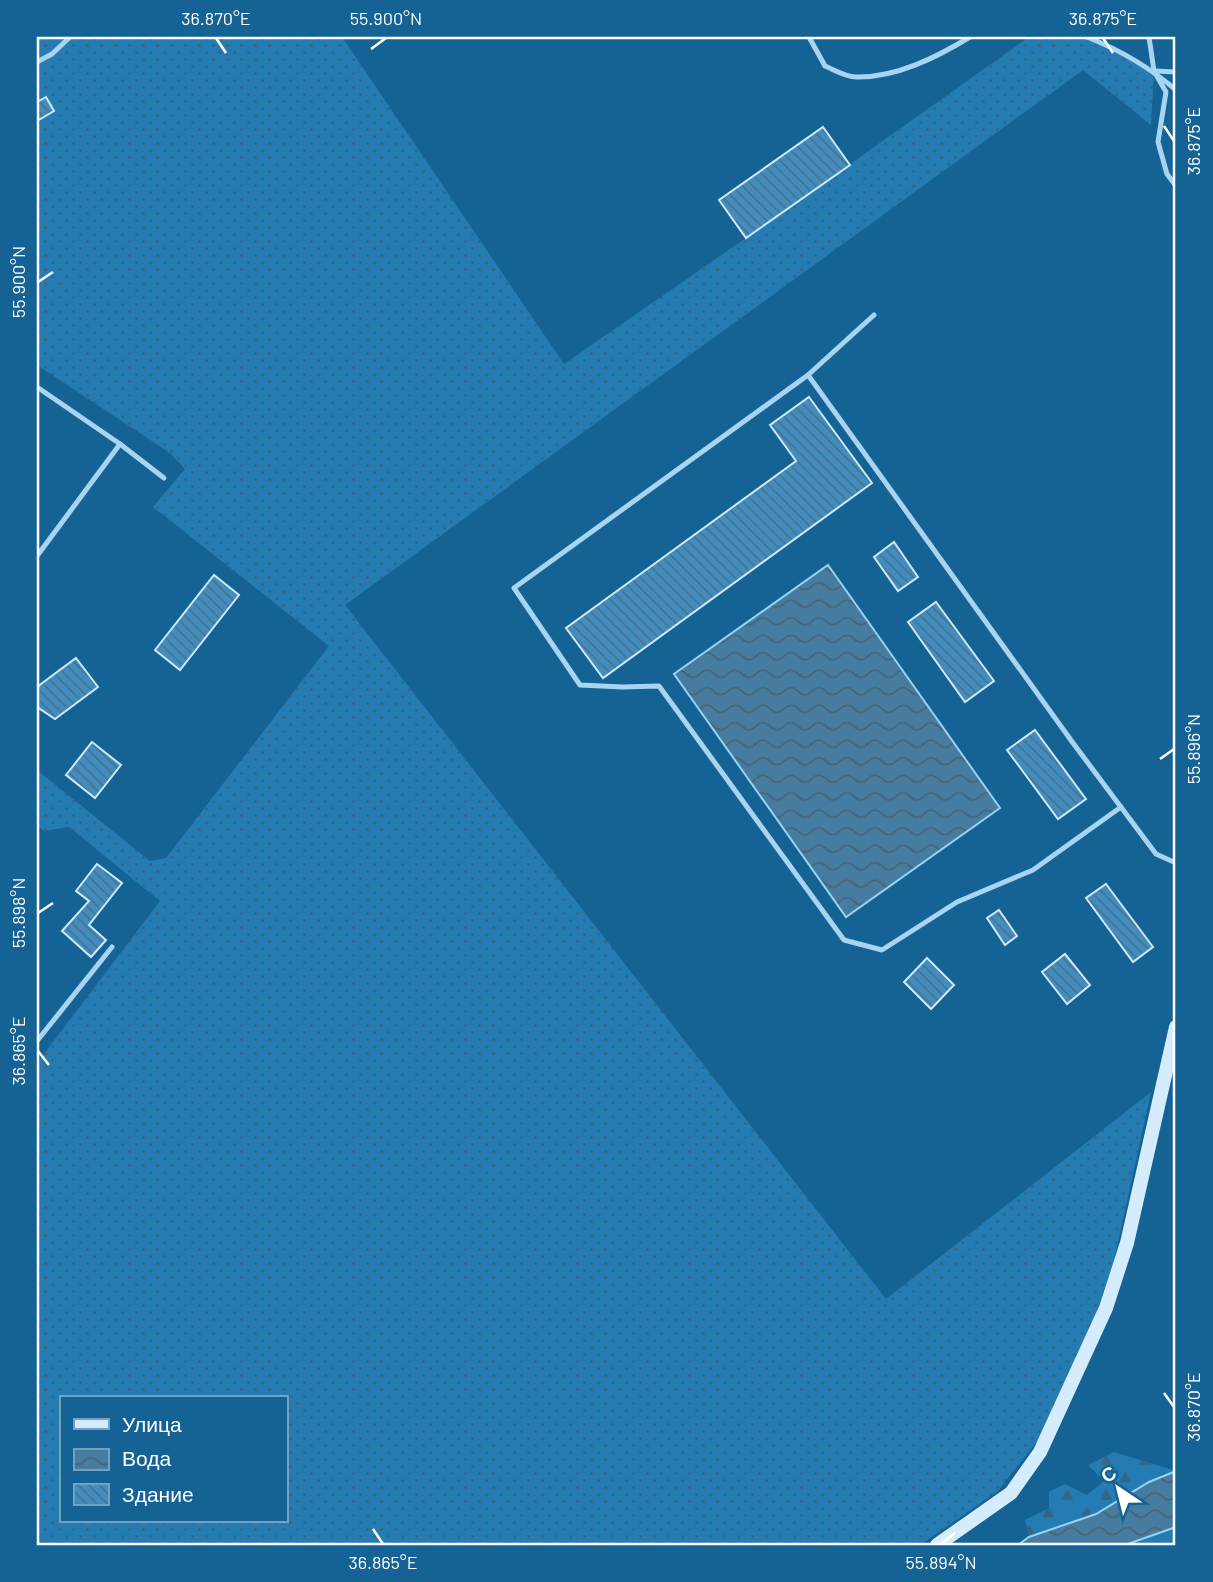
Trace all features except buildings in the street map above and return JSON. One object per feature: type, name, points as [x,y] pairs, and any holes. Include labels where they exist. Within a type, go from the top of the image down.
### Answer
[{"type":"street","points":[[937,1545],[1011,1493],[1046,1440],[1106,1308],[1127,1243],[1176,1027]]},
{"type":"lane","points":[[37,62],[52,54],[69,37]]},
{"type":"lane","points":[[809,37],[824,66],[854,77],[921,64],[970,37]]},
{"type":"lane","points":[[1087,37],[1110,46],[1154,71],[1176,90]]},
{"type":"lane","points":[[1149,37],[1154,71],[1166,92],[1158,142],[1167,174],[1176,186]]},
{"type":"lane","points":[[1154,71],[1176,72]]},
{"type":"lane","points":[[874,315],[808,375],[514,588],[580,685],[659,686],[844,940],[882,950],[957,902],[1033,870],[1121,807]]},
{"type":"lane","points":[[808,375],[1156,854],[1176,863]]},
{"type":"lane","points":[[37,387],[164,478]]},
{"type":"lane","points":[[37,556],[120,444]]},
{"type":"lane","points":[[37,1041],[112,947]]},
{"type":"green space","points":[[37,37],[342,37],[564,364],[1029,37],[1094,37],[1154,71],[1151,125],[1083,70],[345,605],[886,1299],[1151,1092],[1113,1265],[1071,1384],[1050,1425],[998,1491],[920,1545],[37,1545],[37,1063],[160,901],[69,827],[44,831],[37,825],[37,770],[150,861],[166,858],[329,646],[153,507],[185,469],[170,453],[37,365]]},
{"type":"green space","points":[[1114,1452],[1176,1471],[1149,1482],[1096,1514],[1029,1537],[1025,1520],[1049,1508],[1049,1492],[1065,1484],[1087,1495],[1104,1481],[1088,1465]]},
{"type":"green space","points":[[1176,1527],[1176,1545],[1125,1545]]},
{"type":"water","points":[[828,565],[1000,808],[846,917],[674,674]]},
{"type":"water","points":[[1176,1471],[1176,1527],[1125,1545],[1018,1545],[1029,1537],[1096,1514],[1149,1482]]}]
